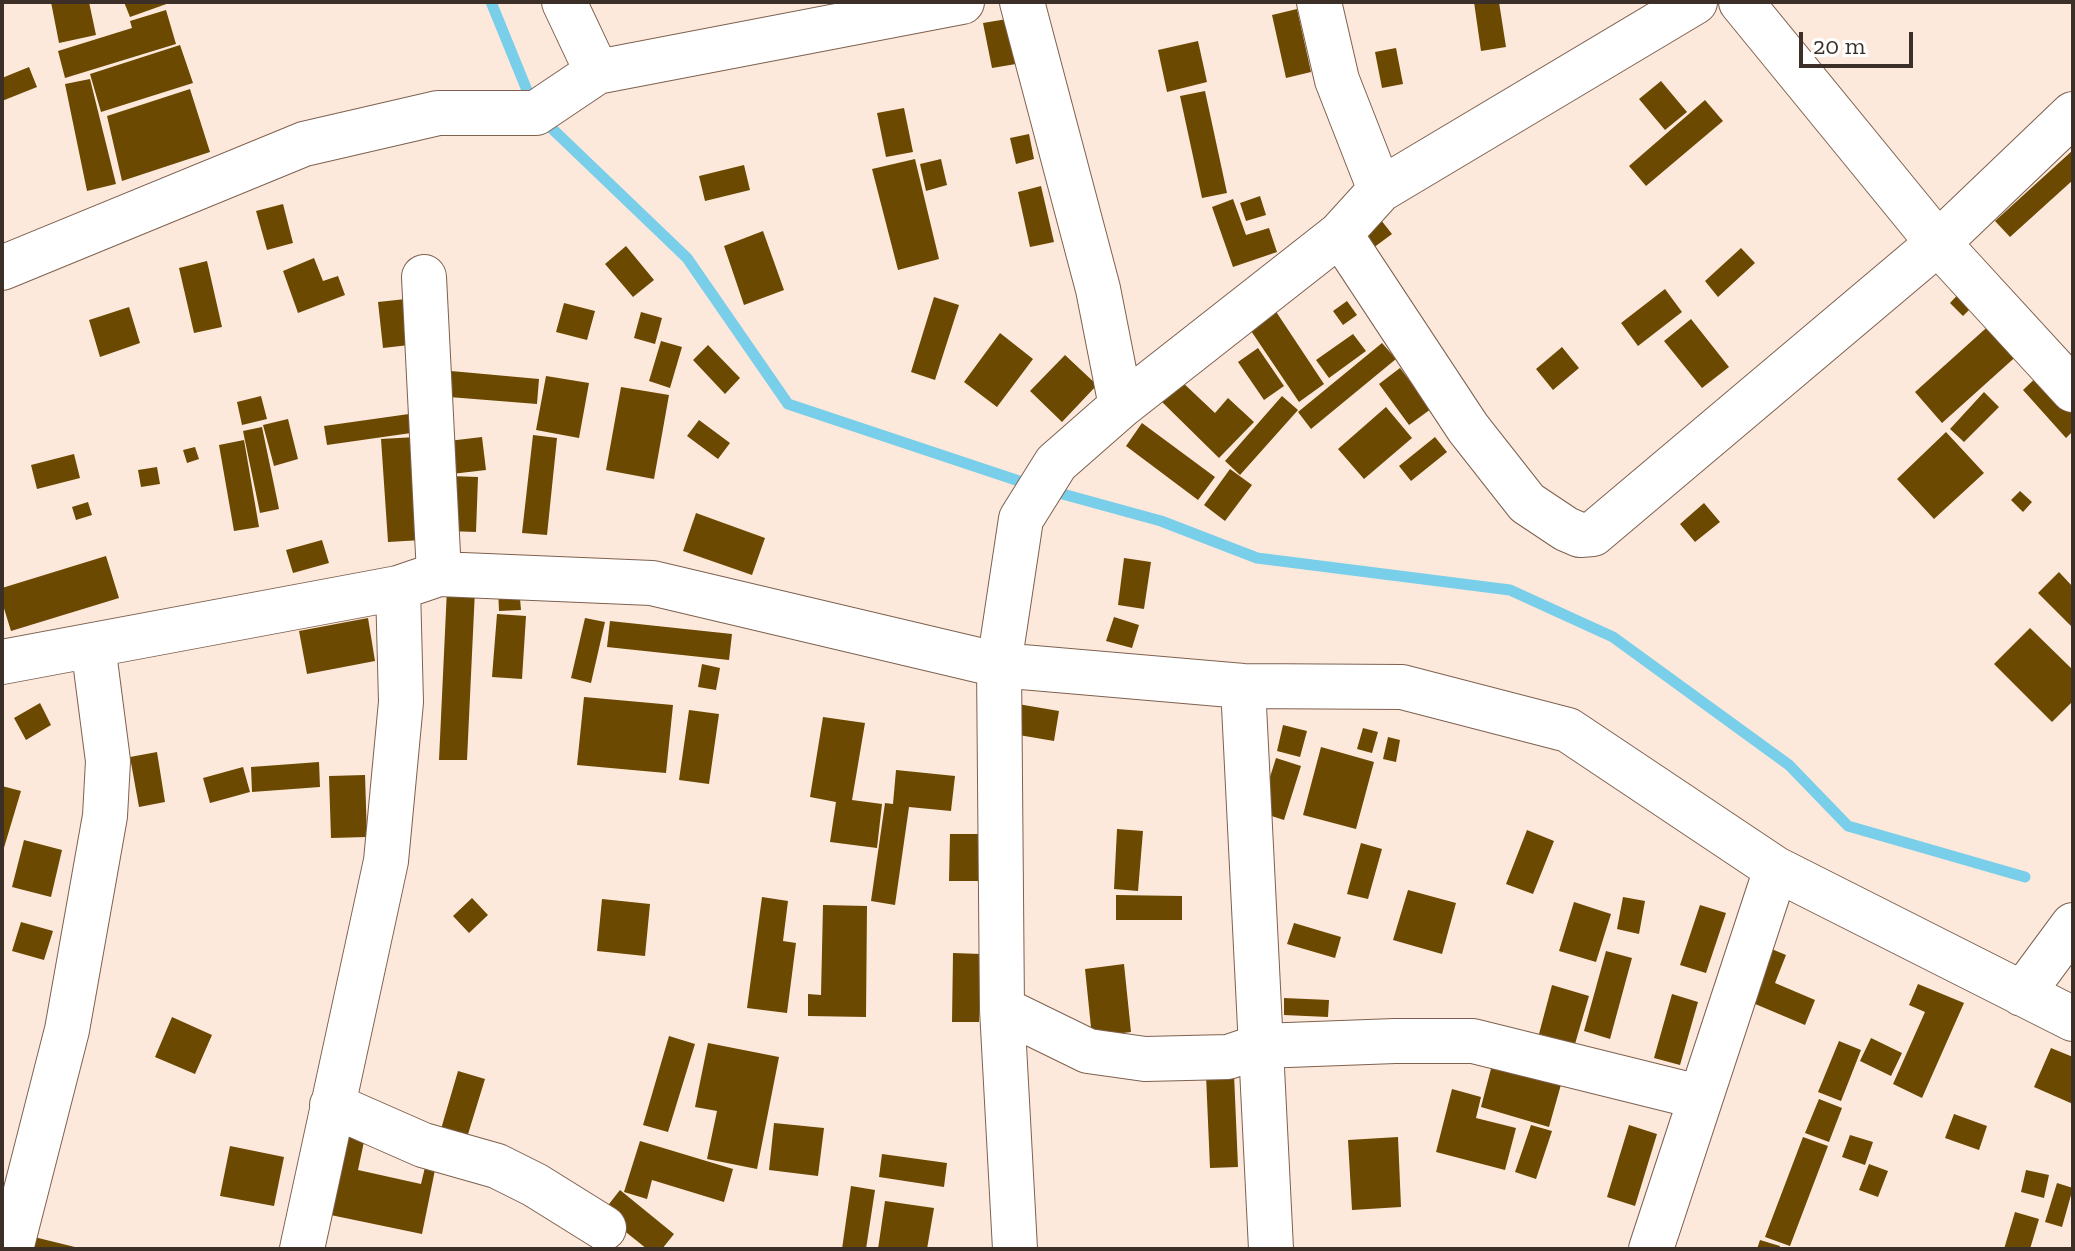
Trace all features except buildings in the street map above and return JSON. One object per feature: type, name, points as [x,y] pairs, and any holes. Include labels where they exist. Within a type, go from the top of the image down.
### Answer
[{"type":"street","points":[[564,2],[597,72]]},
{"type":"street","points":[[2,268],[304,144],[438,113],[536,113],[597,72],[962,2]]},
{"type":"street","points":[[1022,2],[1098,289],[1121,406]]},
{"type":"street","points":[[1319,2],[1337,80],[1380,190]]},
{"type":"street","points":[[1015,1249],[1002,1009],[999,665],[1021,519],[1056,463],[1121,406],[1340,234],[1380,190],[1695,2]]},
{"type":"street","points":[[1741,2],[1938,243],[2073,390]]},
{"type":"street","points":[[1340,234],[1468,428],[1527,503],[1566,529],[1580,535],[1593,534],[1938,243],[2073,114]]},
{"type":"street","points":[[424,277],[439,574]]},
{"type":"street","points":[[2,662],[398,588],[439,574],[652,583],[999,665],[1243,686],[1402,687],[1568,730],[1776,869],[2073,1019]]},
{"type":"street","points":[[302,1249],[386,861],[401,702],[398,588]]},
{"type":"street","points":[[11,1249],[67,1030],[105,816],[108,761],[93,645]]},
{"type":"street","points":[[1243,686],[1271,1249]]},
{"type":"street","points":[[1651,1249],[1776,869]]},
{"type":"street","points":[[2022,994],[2073,925]]},
{"type":"street","points":[[1002,1009],[1088,1051],[1145,1059],[1228,1057],[1261,1046],[1473,1041],[1699,1097]]},
{"type":"street","points":[[332,1105],[423,1145],[497,1166],[535,1185],[604,1228]]},
{"type":"waterway","points":[[491,2],[533,105]]},
{"type":"waterway","points":[[542,119],[687,258],[788,404],[1031,485]]},
{"type":"waterway","points":[[1048,490],[1161,521],[1257,558],[1510,590],[1613,637],[1789,765],[1848,826],[2025,877]]}]
